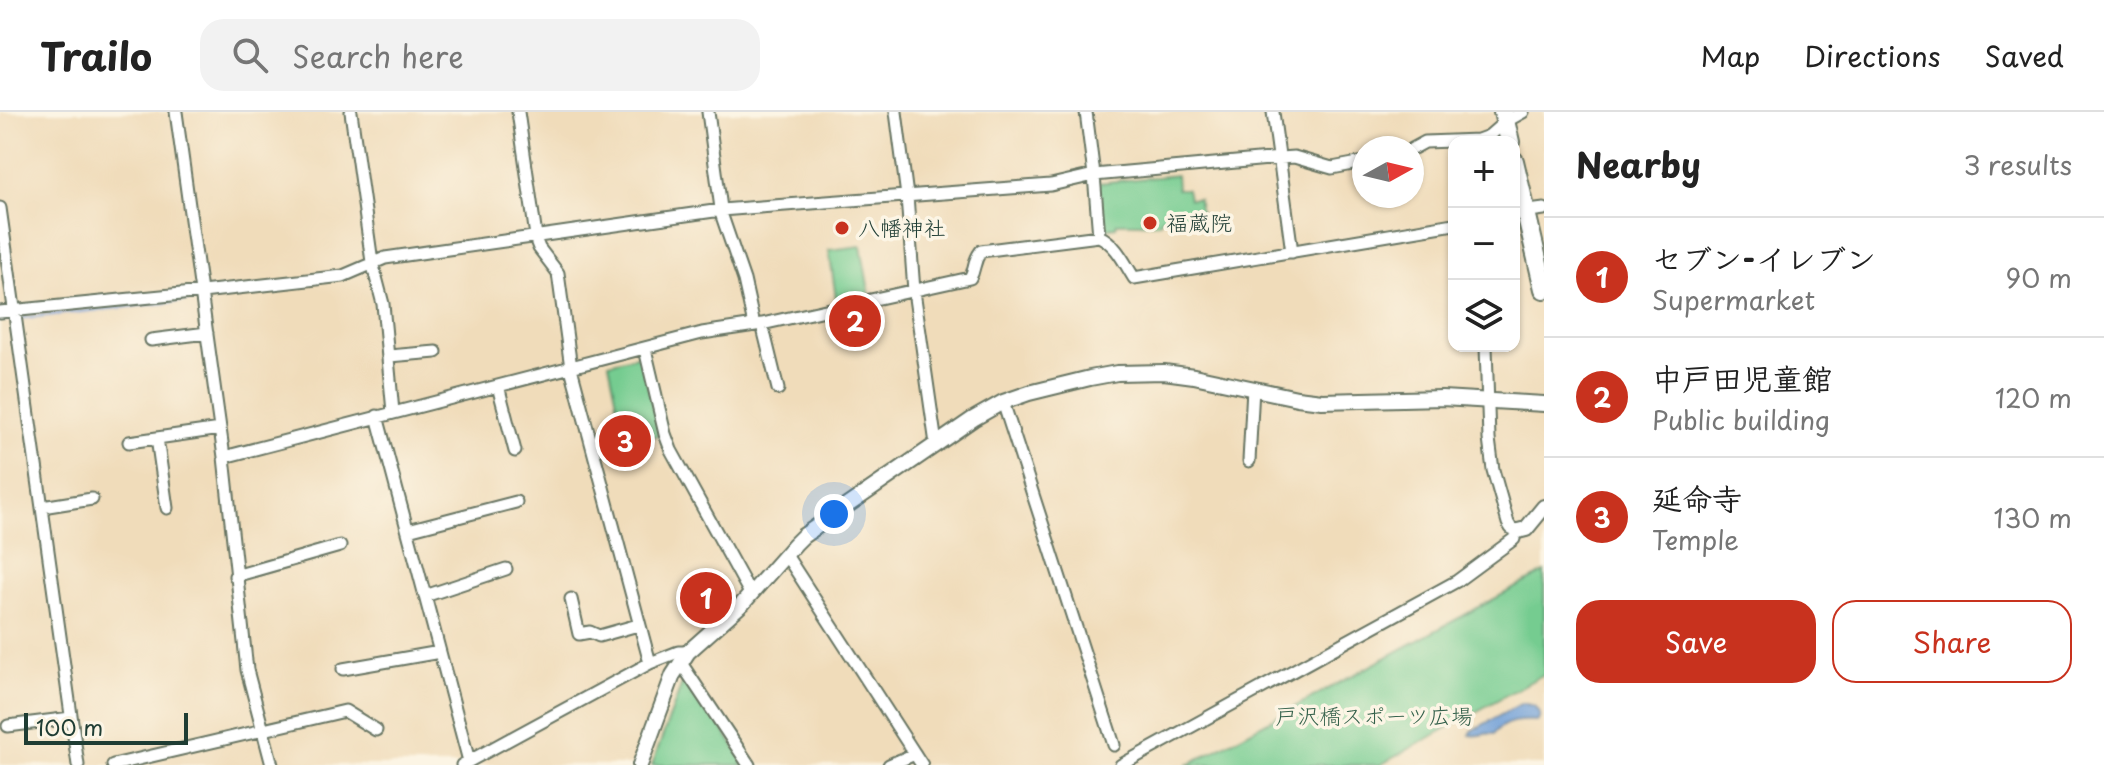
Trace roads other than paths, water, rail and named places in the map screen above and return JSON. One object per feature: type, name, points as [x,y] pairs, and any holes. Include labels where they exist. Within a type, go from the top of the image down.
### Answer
[{"type":"main road","points":[[1520,182],[1544,289]]},
{"type":"street","points":[[176,112],[224,457],[247,670],[272,765]]},
{"type":"street","points":[[351,112],[372,262],[383,304],[393,412]]},
{"type":"street","points":[[518,112],[536,237],[539,248],[558,273],[571,368],[650,663]]},
{"type":"street","points":[[708,112],[721,210],[778,389]]},
{"type":"street","points":[[896,112],[907,196],[914,291],[936,444]]},
{"type":"street","points":[[1086,112],[1099,236]]},
{"type":"street","points":[[1273,112],[1292,252]]},
{"type":"street","points":[[1491,136],[1504,117],[1523,112]]},
{"type":"street","points":[[1424,143],[1448,140]]},
{"type":"street","points":[[0,312],[343,276],[385,258],[721,210],[1051,185],[1094,175],[1280,158],[1294,157],[1332,168],[1352,164]]},
{"type":"street","points":[[0,208],[78,765]]},
{"type":"street","points":[[224,457],[702,333],[758,324],[970,278],[974,261],[981,251],[1103,236],[1118,252],[1134,278],[1448,225]]},
{"type":"street","points":[[151,340],[170,334],[207,333]]},
{"type":"street","points":[[645,349],[671,450],[751,595]]},
{"type":"street","points":[[389,356],[436,352]]},
{"type":"street","points":[[1486,352],[1489,439],[1498,492],[1508,523],[1516,535]]},
{"type":"street","points":[[640,765],[673,675],[685,657],[751,595],[803,536],[973,419],[1003,402],[1090,378],[1141,372],[1194,376],[1322,401],[1442,398],[1544,404]]},
{"type":"street","points":[[498,386],[517,445]]},
{"type":"street","points":[[1249,461],[1247,445],[1253,388]]},
{"type":"street","points":[[1003,402],[1114,745]]},
{"type":"street","points":[[377,416],[440,652],[465,763],[650,663],[678,652],[685,657],[749,765]]},
{"type":"street","points":[[129,442],[220,429]]},
{"type":"street","points":[[157,438],[169,501]]},
{"type":"street","points":[[42,507],[85,497]]},
{"type":"street","points":[[408,530],[507,501]]},
{"type":"street","points":[[1121,765],[1457,581],[1526,529],[1544,507]]},
{"type":"street","points":[[235,576],[340,546]]},
{"type":"street","points":[[786,555],[922,765]]},
{"type":"street","points":[[425,596],[506,569]]},
{"type":"street","points":[[571,599],[575,636],[590,632],[599,636],[638,625]]},
{"type":"street","points":[[343,669],[440,652]]},
{"type":"street","points":[[113,765],[345,711],[376,730]]},
{"type":"street","points":[[15,721],[71,718]]},
{"type":"street","points":[[889,765],[915,754]]},
{"type":"water","points":[[1522,703],[1534,706],[1540,714],[1538,721],[1514,722],[1494,734],[1470,735],[1472,731]]},
{"type":"waterway","points":[[21,318],[199,299]]},
{"type":"waterway","points":[[0,320],[11,319]]},
{"type":"place","name":"福蔵院","points":[[1150,223]]},
{"type":"place","name":"八幡神社","points":[[842,228]]},
{"type":"place","name":"中戸田児童館","points":[[855,321]]},
{"type":"place","name":"延命寺","points":[[625,441]]},
{"type":"place","name":"セブン-イレブン","points":[[706,598]]},
{"type":"park label","name":"戸沢橋スポーツ広場","points":[[1374,716]]}]
